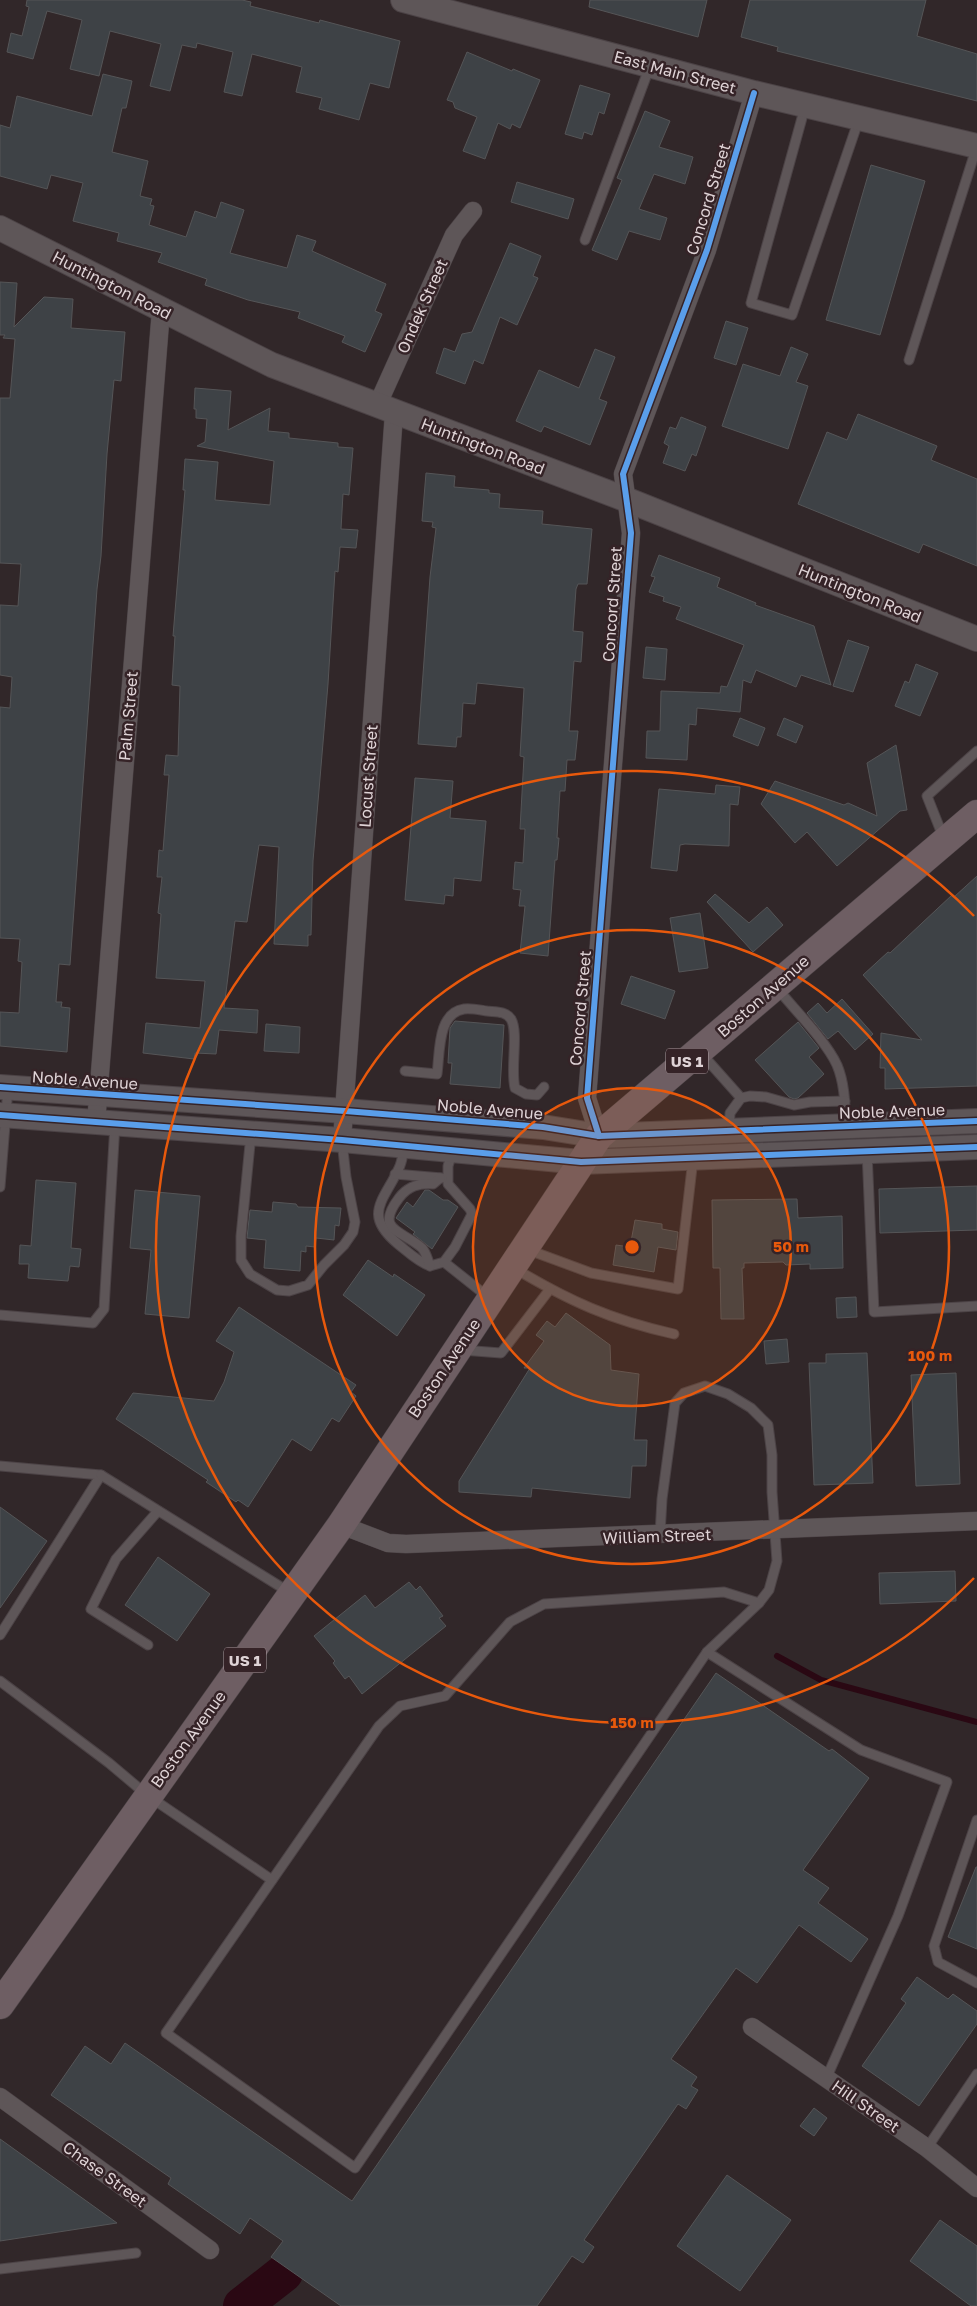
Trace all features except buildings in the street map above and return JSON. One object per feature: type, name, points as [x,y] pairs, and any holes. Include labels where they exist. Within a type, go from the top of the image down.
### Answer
[{"type":"main road","name":"East Main Street","points":[[403,0],[754,93],[977,146]]},
{"type":"main road","name":"Huntington Road","points":[[0,228],[272,365],[625,499],[977,640]]},
{"type":"main road","name":"Boston Avenue","points":[[0,2005],[147,1795],[341,1525],[456,1349],[600,1136],[977,814]]},
{"type":"main road","name":"Noble Avenue","points":[[4,1088],[98,1096],[345,1111],[543,1127],[600,1136],[977,1121]]},
{"type":"main road","points":[[3,1116],[342,1140],[581,1162],[977,1147]]},
{"type":"street","name":"Concord Street","points":[[600,1136],[587,1098],[631,533],[623,474],[707,250],[754,93]]},
{"type":"street","name":"Ondek Street","points":[[385,409],[454,235],[473,211]]},
{"type":"street","name":"Palm Street","points":[[106,1124],[98,1096],[161,310]]},
{"type":"street","name":"Locust Street","points":[[342,1140],[385,409]]},
{"type":"street","name":"William Street","points":[[341,1525],[388,1543],[406,1544],[660,1536],[977,1521]]},
{"type":"street","name":"Hill Street","points":[[752,2027],[927,2148],[977,2188]]},
{"type":"street","name":"Chase Street","points":[[0,2097],[210,2250]]},
{"type":"lane","points":[[585,240],[650,66]]},
{"type":"lane","points":[[806,106],[751,303],[792,315],[859,118]]},
{"type":"lane","points":[[910,360],[977,146]]},
{"type":"lane","points":[[945,841],[927,796],[977,751]]},
{"type":"lane","points":[[775,986],[829,1051],[837,1065],[845,1101],[846,1126]]},
{"type":"lane","points":[[405,1071],[437,1074],[444,1023],[451,1014],[464,1009],[503,1012],[511,1019],[514,1031],[512,1077],[515,1088],[526,1094],[537,1095],[544,1087]]},
{"type":"lane","points":[[699,1051],[741,1098]]},
{"type":"lane","points":[[0,1187],[4,1088]]},
{"type":"lane","points":[[729,1131],[730,1113],[741,1098],[750,1096],[766,1097],[794,1105],[810,1102],[845,1101]]},
{"type":"lane","points":[[0,1315],[93,1323],[104,1309],[106,1124]]},
{"type":"lane","points":[[252,1134],[241,1236],[241,1260],[250,1274],[278,1290],[294,1291],[308,1286],[353,1232],[356,1222],[346,1177],[342,1140]]},
{"type":"lane","points":[[405,1146],[399,1168],[382,1197],[378,1213],[380,1224],[401,1246],[430,1266]]},
{"type":"lane","points":[[430,1266],[423,1249],[396,1232],[389,1224],[388,1218],[402,1193],[421,1184],[433,1184],[444,1178],[453,1150]]},
{"type":"lane","points":[[867,1152],[874,1312],[977,1306]]},
{"type":"lane","points":[[518,1257],[678,1289],[693,1159]]},
{"type":"lane","points":[[395,1174],[444,1178]]},
{"type":"lane","points":[[430,1266],[444,1262],[455,1247],[472,1214],[466,1203],[450,1189],[444,1178]]},
{"type":"lane","points":[[518,1257],[550,1289],[585,1307],[627,1324],[674,1334]]},
{"type":"lane","points":[[444,1262],[490,1299]]},
{"type":"lane","points":[[456,1349],[501,1353],[550,1289]]},
{"type":"lane","points":[[660,1536],[662,1499],[675,1403],[684,1393],[705,1386],[728,1394],[751,1408],[768,1425],[772,1455],[773,1531],[777,1561],[768,1590],[759,1603],[708,1652],[355,2168],[166,2033],[379,1726],[400,1706],[444,1696],[510,1622],[544,1604],[724,1592],[759,1603]]},
{"type":"lane","points":[[0,1466],[101,1475],[293,1594]]},
{"type":"lane","points":[[0,1635],[101,1475]]},
{"type":"lane","points":[[148,1645],[92,1609],[116,1559],[158,1511]]},
{"type":"lane","points":[[708,1652],[861,1750],[947,1782],[898,1916],[826,2079]]},
{"type":"lane","points":[[0,1681],[109,1763],[147,1795],[272,1880]]},
{"type":"lane","points":[[977,1820],[934,1946],[938,1962],[977,1983]]},
{"type":"lane","points":[[927,2148],[977,2074]]},
{"type":"lane","points":[[0,2269],[136,2253]]},
{"type":"waterway","points":[[777,1656],[821,1680],[977,1722]]},
{"type":"waterway","points":[[242,2306],[284,2273]]},
{"type":"cycle path","points":[[599,1136],[587,1098],[631,533],[623,474],[707,250],[754,93]]},
{"type":"cycle path","points":[[0,1087],[543,1127],[599,1136],[977,1121]]},
{"type":"cycle path","points":[[0,1115],[342,1140],[581,1162],[977,1147]]}]
